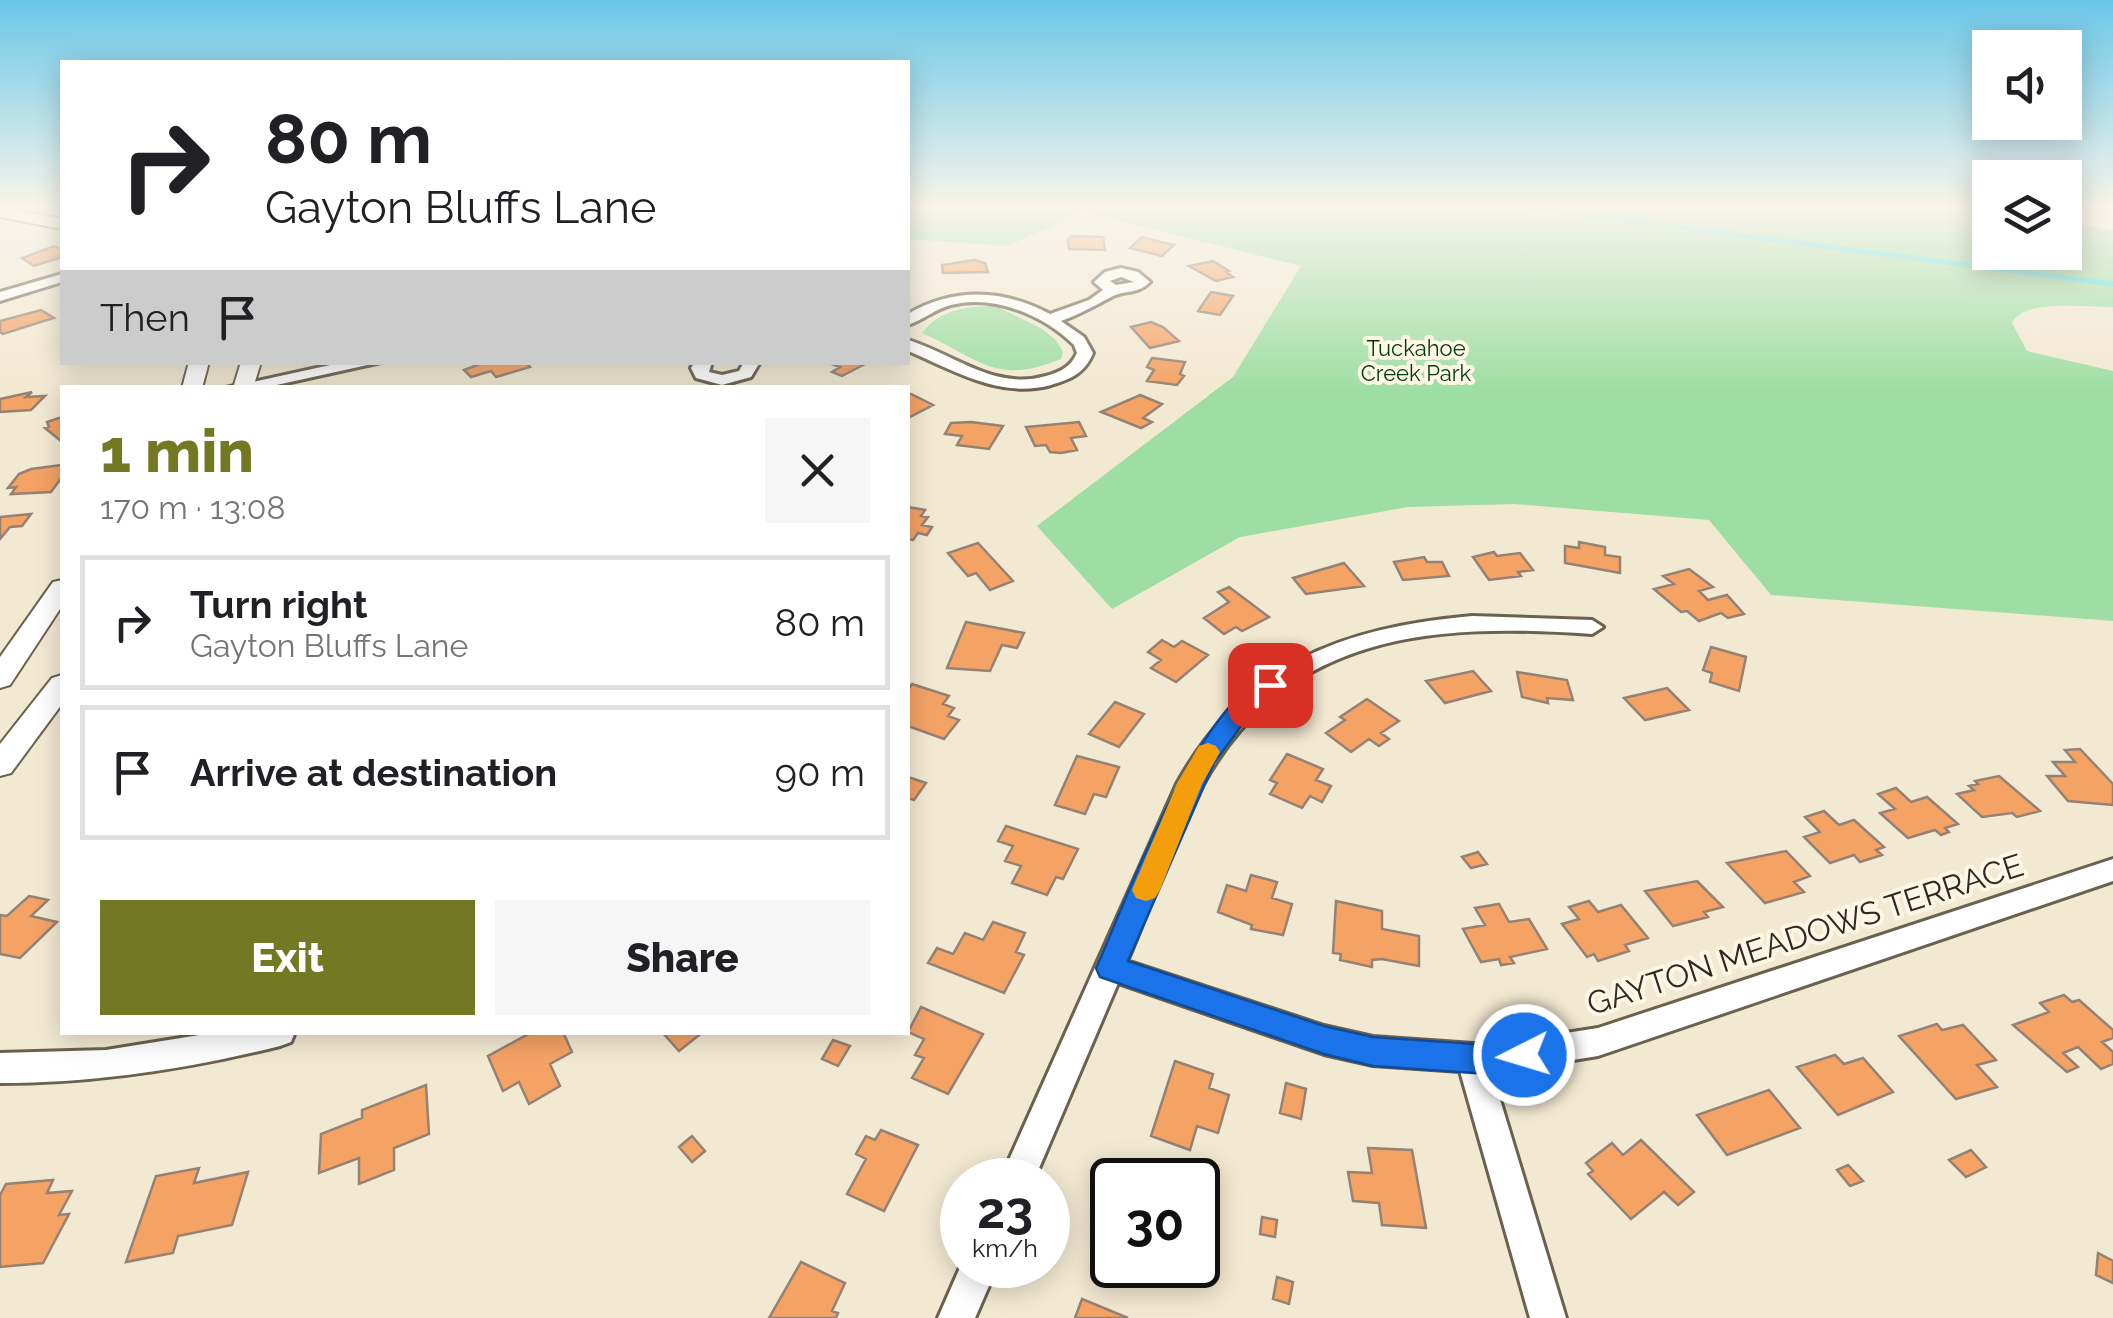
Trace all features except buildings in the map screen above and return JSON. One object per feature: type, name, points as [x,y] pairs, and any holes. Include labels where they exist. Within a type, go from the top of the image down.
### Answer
[{"type":"street","points":[[0,297],[60,279]]},
{"type":"street","points":[[1049,320],[1094,303],[1112,290]]},
{"type":"street","points":[[910,319],[944,301],[972,297],[1010,300],[1076,338],[1085,353],[1078,367],[1047,382],[1007,385],[979,379],[910,346]]},
{"type":"street","points":[[251,385],[356,365]]},
{"type":"street","points":[[702,365],[702,376],[722,380],[745,374],[750,365]]},
{"type":"street","points":[[0,678],[60,591]]},
{"type":"street","points":[[1027,1158],[1203,760],[1233,718],[1286,672],[1326,652],[1397,630],[1489,620],[1592,627]]},
{"type":"street","points":[[0,765],[60,688]]},
{"type":"street","name":"GAYTON MEADOWS TERRACE","points":[[1111,968],[1324,1040],[1373,1051],[1472,1059],[1598,1042],[2113,870]]},
{"type":"street","points":[[0,1068],[134,1063],[268,1035]]},
{"type":"street","points":[[1472,1059],[1548,1318]]},
{"type":"street","points":[[956,1318],[970,1288]]},
{"type":"green space","name":"Tuckahoe Creek Park","points":[[1299,269],[2113,269],[2113,307],[2042,307],[2018,315],[2012,323],[2027,351],[2113,371],[2113,621],[1771,595],[1709,520],[1514,504],[1408,507],[1240,537],[1112,609],[1037,526],[1233,377]]},
{"type":"green space","points":[[996,306],[1056,340],[1063,352],[1061,359],[1038,367],[1003,369],[974,360],[922,333],[955,310]]},
{"type":"waterway","points":[[1994,269],[2113,284]]},
{"type":"slow traffic","points":[[1146,890],[1190,784],[1208,752]]},
{"type":"route","points":[[1270,685],[1233,718],[1203,760],[1111,968],[1324,1040],[1373,1051],[1488,1060],[1524,1055]]}]
